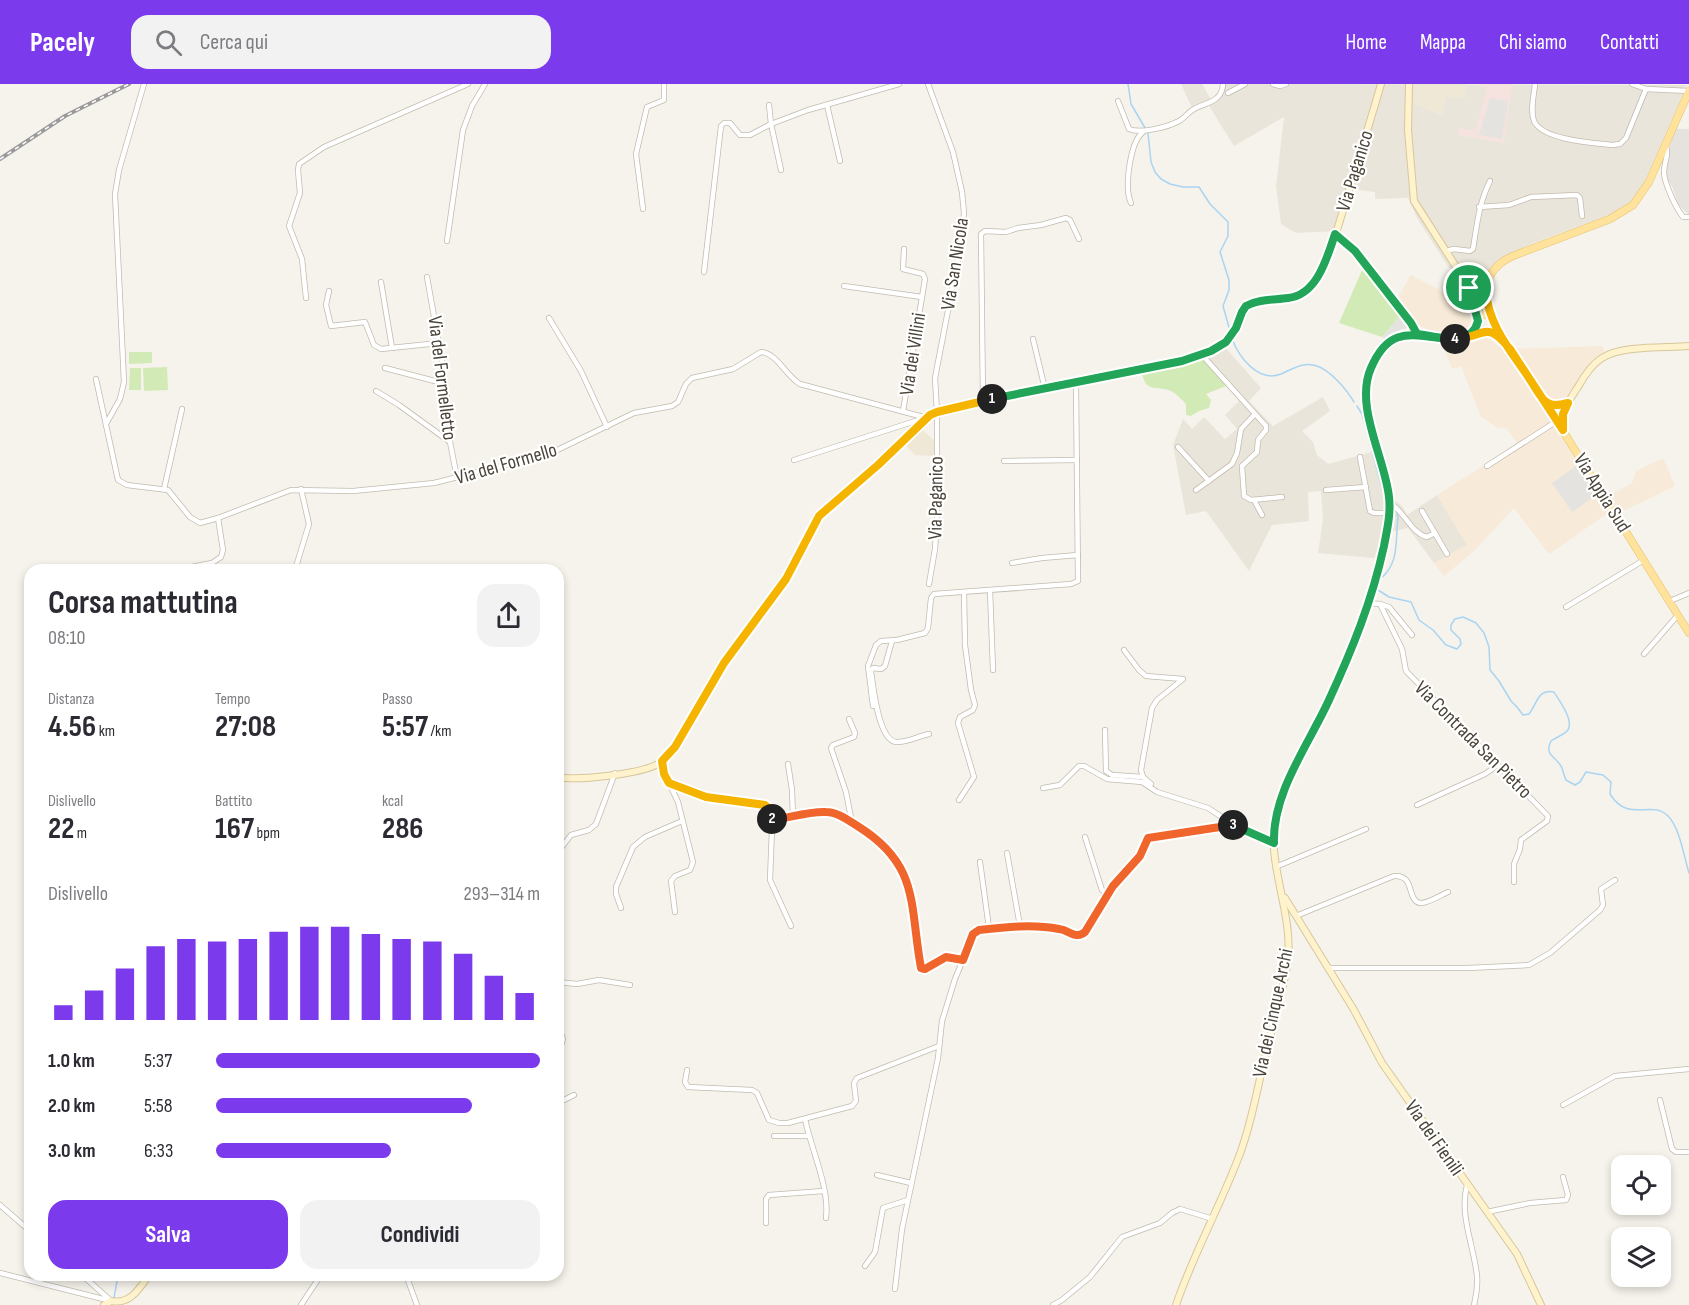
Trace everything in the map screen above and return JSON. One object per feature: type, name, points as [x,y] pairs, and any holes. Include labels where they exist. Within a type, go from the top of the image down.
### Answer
[{"type":"main road","points":[[1492,316],[1486,291],[1490,274],[1503,261],[1613,218],[1629,209],[1638,199],[1647,185],[1689,91]]},
{"type":"main road","points":[[1487,300],[1484,314],[1478,322],[1486,331],[1501,338]]},
{"type":"main road","points":[[1484,314],[1492,316]]},
{"type":"main road","name":"Via Appia Sud","points":[[1492,316],[1501,338],[1563,430],[1689,633]]},
{"type":"main road","points":[[1486,331],[1495,325]]},
{"type":"street","points":[[106,425],[121,397],[124,379],[115,191],[144,84]]},
{"type":"street","points":[[306,298],[302,259],[289,226],[301,191],[299,164],[322,148],[468,84]]},
{"type":"street","points":[[447,241],[463,130],[471,108],[485,84]]},
{"type":"street","points":[[643,209],[637,169],[637,146],[645,123],[647,107],[664,100],[664,84]]},
{"type":"street","points":[[704,272],[721,125],[725,122],[730,123],[737,134],[742,136],[753,134],[771,124],[899,84]]},
{"type":"street","name":"Via San Nicola","points":[[928,84],[953,152],[964,210],[961,243],[935,374],[937,412]]},
{"type":"street","points":[[1131,203],[1129,194],[1132,153],[1137,139],[1143,132],[1178,122],[1192,110],[1216,100],[1222,93],[1223,84]]},
{"type":"street","points":[[1228,93],[1245,84]]},
{"type":"street","points":[[1273,84],[1280,86],[1286,84]]},
{"type":"street","name":"Via Paganico","points":[[662,761],[675,747],[724,663],[786,579],[819,516],[878,465],[927,418],[937,412],[983,401],[1202,355],[1226,342],[1236,328],[1242,312],[1249,305],[1295,297],[1307,291],[1321,268],[1335,234],[1382,84]]},
{"type":"street","points":[[1409,84],[1408,125],[1413,199],[1469,288],[1475,294],[1486,291]]},
{"type":"street","points":[[1535,84],[1533,116],[1538,127],[1562,138],[1614,146],[1622,143],[1626,138],[1646,89]]},
{"type":"street","points":[[1632,84],[1646,89],[1689,91]]},
{"type":"street","points":[[1118,101],[1129,129],[1143,132]]},
{"type":"street","points":[[769,105],[781,170]]},
{"type":"street","points":[[827,105],[840,161]]},
{"type":"street","points":[[1665,144],[1668,151],[1665,178],[1677,208],[1684,217],[1689,217]]},
{"type":"street","points":[[1446,251],[1473,250],[1479,207],[1490,181]]},
{"type":"street","points":[[1479,207],[1511,205],[1528,197],[1576,195],[1580,198],[1582,216]]},
{"type":"street","points":[[983,401],[981,234],[985,231],[1005,232],[1044,225],[1066,218],[1079,239]]},
{"type":"street","points":[[1335,234],[1358,255],[1417,334]]},
{"type":"street","name":"Via dei Villini","points":[[903,411],[925,276],[904,270],[902,264],[904,249]]},
{"type":"street","name":"Via del Formelletto","points":[[427,277],[446,384],[450,442],[457,478]]},
{"type":"street","points":[[381,282],[392,348]]},
{"type":"street","name":"Via dei Villini","points":[[844,286],[922,297]]},
{"type":"street","points":[[1466,337],[1474,331],[1478,322],[1469,288]]},
{"type":"street","points":[[329,291],[326,303],[330,326],[364,322],[368,324],[376,348],[439,343]]},
{"type":"street","points":[[1473,305],[1484,314]]},
{"type":"street","points":[[549,318],[581,371],[607,427]]},
{"type":"street","points":[[1466,337],[1486,331]]},
{"type":"street","name":"Via dei Cinque Archi","points":[[1176,1305],[1245,1138],[1286,969],[1288,926],[1274,843],[1275,818],[1282,795],[1360,631],[1383,550],[1390,503],[1370,418],[1366,395],[1367,382],[1374,361],[1388,343],[1402,335],[1466,337]]},
{"type":"street","points":[[1033,339],[1045,389]]},
{"type":"street","points":[[1486,466],[1555,418],[1592,367],[1605,356],[1622,351],[1689,346]]},
{"type":"street","name":"Via del Formello","points":[[164,489],[172,494],[194,521],[202,522],[284,492],[301,489],[359,490],[431,483],[457,478],[499,465],[549,454],[637,412],[672,406],[678,402],[691,378],[733,369],[754,355],[763,352],[770,354],[788,375],[800,384],[927,418]]},
{"type":"street","points":[[1202,355],[1265,423],[1266,429],[1258,440],[1257,452],[1244,463],[1241,471],[1244,496],[1248,500],[1282,497]]},
{"type":"street","points":[[385,368],[446,384]]},
{"type":"street","points":[[96,379],[114,471],[119,482],[131,486],[164,489],[182,409]]},
{"type":"street","points":[[873,706],[868,663],[878,643],[921,636],[926,633],[931,599],[934,594],[1074,583],[1079,578],[1076,383]]},
{"type":"street","points":[[376,391],[450,442]]},
{"type":"street","points":[[1544,401],[1555,405],[1568,403]]},
{"type":"street","points":[[1563,430],[1563,414],[1568,403]]},
{"type":"street","name":"Via Paganico","points":[[929,584],[936,534],[937,412]]},
{"type":"street","points":[[1196,490],[1233,463],[1241,429],[1256,414]]},
{"type":"street","name":"Via Paganico","points":[[794,460],[927,418]]},
{"type":"street","points":[[1178,447],[1209,481]]},
{"type":"street","points":[[1360,457],[1371,512],[1390,513]]},
{"type":"street","points":[[1004,461],[1077,460]]},
{"type":"street","points":[[1326,490],[1366,487]]},
{"type":"street","points":[[297,564],[309,524],[301,489]]},
{"type":"street","points":[[1254,500],[1262,515]]},
{"type":"street","points":[[1390,503],[1399,509],[1425,537],[1435,533]]},
{"type":"street","points":[[1422,511],[1448,554]]},
{"type":"street","points":[[207,564],[221,558],[223,550],[218,518]]},
{"type":"street","points":[[1416,529],[1429,522]]},
{"type":"street","points":[[1012,563],[1078,555]]},
{"type":"street","points":[[1566,607],[1644,560]]},
{"type":"street","points":[[990,590],[993,670]]},
{"type":"street","points":[[959,800],[974,777],[963,746],[958,722],[960,717],[973,710],[975,705],[965,645],[964,592]]},
{"type":"street","points":[[1670,601],[1689,593]]},
{"type":"street","points":[[1368,603],[1389,607],[1412,635]]},
{"type":"street","name":"Via Contrada San Pietro","points":[[1380,604],[1402,649],[1406,670],[1547,814],[1548,818],[1522,839],[1514,866],[1514,882]]},
{"type":"street","points":[[1644,654],[1678,615]]},
{"type":"street","points":[[892,641],[885,666],[881,669],[873,668],[871,671],[879,717],[892,741],[897,742],[929,734]]},
{"type":"street","points":[[1124,650],[1146,676],[1183,680],[1157,700],[1152,708],[1141,770],[1143,777],[1162,793]]},
{"type":"street","points":[[849,719],[855,733],[854,737],[833,745],[831,748],[846,792],[852,823]]},
{"type":"street","points":[[1105,730],[1106,771],[1113,775],[1143,777]]},
{"type":"street","points":[[564,777],[576,778],[645,769],[662,761],[664,774],[677,800],[693,864],[690,870],[671,879],[675,912]]},
{"type":"street","points":[[788,764],[793,817]]},
{"type":"street","points":[[1417,805],[1485,774],[1498,765]]},
{"type":"street","points":[[1043,788],[1060,784],[1083,766],[1107,779],[1141,781],[1162,793],[1202,805],[1234,825],[1274,843]]},
{"type":"street","points":[[564,844],[571,835],[595,826],[615,773]]},
{"type":"street","points":[[669,783],[706,797],[765,805],[770,809],[772,820],[770,880],[791,926]]},
{"type":"street","points":[[772,820],[829,812],[852,823],[881,842],[904,877],[914,906],[921,968],[927,968],[946,957],[963,960]]},
{"type":"street","points":[[621,908],[616,887],[633,847],[645,837],[682,821]]},
{"type":"street","points":[[895,1289],[902,1232],[939,1046],[942,1018],[974,933],[989,928],[1020,926],[1058,928],[1081,935],[1108,894],[1140,856],[1149,838],[1234,825]]},
{"type":"street","points":[[1278,866],[1366,829]]},
{"type":"street","points":[[1085,837],[1102,890],[1108,894]]},
{"type":"street","points":[[1007,853],[1020,926]]},
{"type":"street","points":[[980,861],[989,928]]},
{"type":"street","points":[[1296,916],[1396,876],[1406,879],[1414,899],[1418,902],[1425,902],[1448,892]]},
{"type":"street","points":[[1329,968],[1468,968],[1534,964],[1600,910],[1603,905],[1601,889],[1615,880]]},
{"type":"street","name":"Via dei Fienili","points":[[1282,894],[1358,1017],[1379,1060],[1519,1258],[1541,1305]]},
{"type":"street","points":[[564,983],[575,984],[599,980],[630,985]]},
{"type":"street","points":[[687,1070],[685,1082],[688,1087],[752,1090],[757,1093],[770,1120],[785,1123],[855,1104],[857,1099],[854,1083],[859,1077],[939,1046]]},
{"type":"street","points":[[1563,1106],[1613,1076],[1689,1069]]},
{"type":"street","points":[[564,1100],[574,1095]]},
{"type":"street","points":[[1660,1100],[1672,1149],[1675,1152],[1689,1152]]},
{"type":"street","points":[[805,1119],[824,1191],[826,1218]]},
{"type":"street","points":[[774,1136],[808,1136]]},
{"type":"street","points":[[876,1175],[911,1183]]},
{"type":"street","points":[[1487,1212],[1530,1203],[1565,1200],[1568,1195],[1563,1177]]},
{"type":"street","points":[[1467,1185],[1466,1216],[1477,1281],[1474,1305]]},
{"type":"street","points":[[766,1223],[766,1199],[769,1195],[824,1191]]},
{"type":"street","points":[[865,1266],[875,1254],[883,1209],[908,1200]]},
{"type":"street","points":[[0,1205],[24,1226]]},
{"type":"street","points":[[1053,1305],[1089,1278],[1125,1235],[1160,1223],[1178,1209],[1186,1209],[1213,1219]]},
{"type":"street","points":[[0,1274],[24,1280]]},
{"type":"street","points":[[29,1281],[120,1304],[132,1298],[145,1281]]},
{"type":"street","points":[[89,1281],[111,1301]]},
{"type":"street","points":[[301,1305],[317,1281]]},
{"type":"street","points":[[408,1281],[417,1305]]},
{"type":"street","points":[[96,1297],[100,1290]]},
{"type":"street","points":[[104,1305],[111,1301]]},
{"type":"shaded area","points":[[1181,84],[1202,84],[1211,100],[1220,93],[1222,84],[1687,85],[1643,186],[1635,198],[1614,213],[1531,244],[1502,258],[1492,267],[1482,288],[1467,296],[1417,218],[1408,198],[1375,199],[1375,192],[1352,189],[1338,231],[1296,233],[1281,224],[1276,186],[1284,117],[1234,146],[1209,106],[1194,112]]},
{"type":"shaded area","points":[[1414,84],[1467,84],[1465,99],[1446,96],[1442,116],[1414,104]]},
{"type":"shaded area","points":[[1476,84],[1512,84],[1504,143],[1458,135],[1459,128],[1476,130],[1487,87]]},
{"type":"shaded area","points":[[1490,98],[1508,101],[1502,139],[1479,135]]},
{"type":"shaded area","points":[[1674,129],[1689,129],[1689,215],[1678,204],[1673,188],[1666,177],[1665,167]]},
{"type":"shaded area","points":[[1411,275],[1447,294],[1453,286],[1460,284],[1464,286],[1467,302],[1474,316],[1474,326],[1471,330],[1467,333],[1446,334],[1430,331],[1420,326],[1397,299]]},
{"type":"shaded area","points":[[1401,315],[1412,327],[1400,330],[1384,339],[1382,337]]},
{"type":"shaded area","points":[[1480,337],[1487,338],[1504,349],[1602,346],[1608,359],[1591,372],[1580,390],[1565,417],[1566,428],[1608,496],[1632,483],[1636,471],[1663,458],[1675,486],[1619,513],[1608,513],[1549,554],[1514,508],[1472,553],[1444,576],[1434,563],[1467,545],[1437,495],[1518,444],[1506,428],[1498,428],[1481,417],[1461,366],[1452,369],[1442,342],[1456,343]]},
{"type":"shaded area","points":[[1224,346],[1261,388],[1249,401],[1273,426],[1323,397],[1330,411],[1302,431],[1313,442],[1317,455],[1328,464],[1382,449],[1392,487],[1392,498],[1402,506],[1407,515],[1437,495],[1467,545],[1434,563],[1408,528],[1390,532],[1384,559],[1318,553],[1323,520],[1321,491],[1308,492],[1309,521],[1272,525],[1249,571],[1206,511],[1186,515],[1173,445],[1183,419],[1192,429],[1204,417],[1225,439],[1237,429],[1225,415],[1239,401],[1201,357]]},
{"type":"shaded area","points":[[920,428],[935,441],[935,456],[915,455],[904,444]]},
{"type":"shaded area","points":[[1579,464],[1599,493],[1572,512],[1552,483]]},
{"type":"green space","points":[[1363,268],[1401,315],[1382,337],[1339,323]]},
{"type":"green space","points":[[129,352],[152,352],[152,363],[129,364]]},
{"type":"green space","points":[[1201,357],[1226,386],[1206,394],[1211,400],[1209,408],[1191,416],[1186,415],[1186,404],[1175,394],[1166,389],[1152,388],[1144,379],[1142,372],[1190,362]]},
{"type":"green space","points":[[167,367],[168,390],[144,391],[143,368]]},
{"type":"green space","points":[[130,368],[141,368],[141,390],[129,390]]},
{"type":"waterway","points":[[1128,84],[1131,104],[1148,133],[1151,162],[1155,172],[1170,184],[1199,187],[1210,204],[1228,222],[1228,236],[1220,252],[1229,280],[1229,290],[1223,306],[1230,331]]},
{"type":"waterway","points":[[1232,339],[1239,353],[1257,372],[1273,376],[1303,365],[1317,366],[1338,381],[1354,402]]},
{"type":"waterway","points":[[1357,406],[1362,414],[1383,491]]},
{"type":"waterway","points":[[1379,580],[1386,574],[1393,560],[1397,513]]},
{"type":"waterway","points":[[1377,585],[1378,590],[1389,597],[1411,602],[1419,620],[1433,630],[1446,645],[1457,649],[1461,644],[1460,639],[1451,630],[1455,619],[1463,617],[1476,623],[1484,633],[1489,647],[1490,670],[1523,715],[1529,714],[1544,692],[1554,692],[1565,710],[1569,726],[1566,732],[1551,741],[1549,749],[1551,755],[1561,766],[1566,780],[1575,785],[1580,782],[1586,772],[1603,775],[1611,782],[1610,794],[1617,803],[1632,810],[1661,811],[1668,816],[1679,835],[1689,873]]},
{"type":"waterway","points":[[114,1298],[117,1281]]},
{"type":"railway","points":[[0,159],[65,116],[129,84]]},
{"type":"route","points":[[1469,288],[1475,294],[1486,291],[1488,306],[1501,338],[1544,401],[1549,403],[1555,405],[1568,403],[1563,414],[1563,430],[1510,349],[1501,338],[1489,331],[1483,331],[1466,337],[1461,338],[1454,339],[1419,334],[1417,334],[1415,334],[1402,335],[1385,346],[1374,361],[1369,373],[1366,395],[1370,422],[1389,497],[1389,519],[1384,546],[1360,631],[1282,795],[1275,818],[1274,843],[1234,825],[1150,837],[1140,856],[1113,886],[1082,935],[1077,936],[1064,930],[1038,926],[979,930],[973,934],[963,960],[946,957],[925,969],[921,968],[915,911],[909,888],[895,861],[874,837],[833,813],[816,812],[772,820],[770,809],[765,805],[700,796],[669,783],[663,772],[662,761],[675,747],[724,663],[786,579],[816,521],[827,508],[878,465],[932,414],[969,404],[1182,361],[1211,351],[1230,338],[1246,306],[1295,297],[1307,291],[1321,268],[1335,234],[1358,255],[1417,334],[1440,338],[1454,339],[1466,337],[1471,333],[1478,321],[1469,288]]}]
